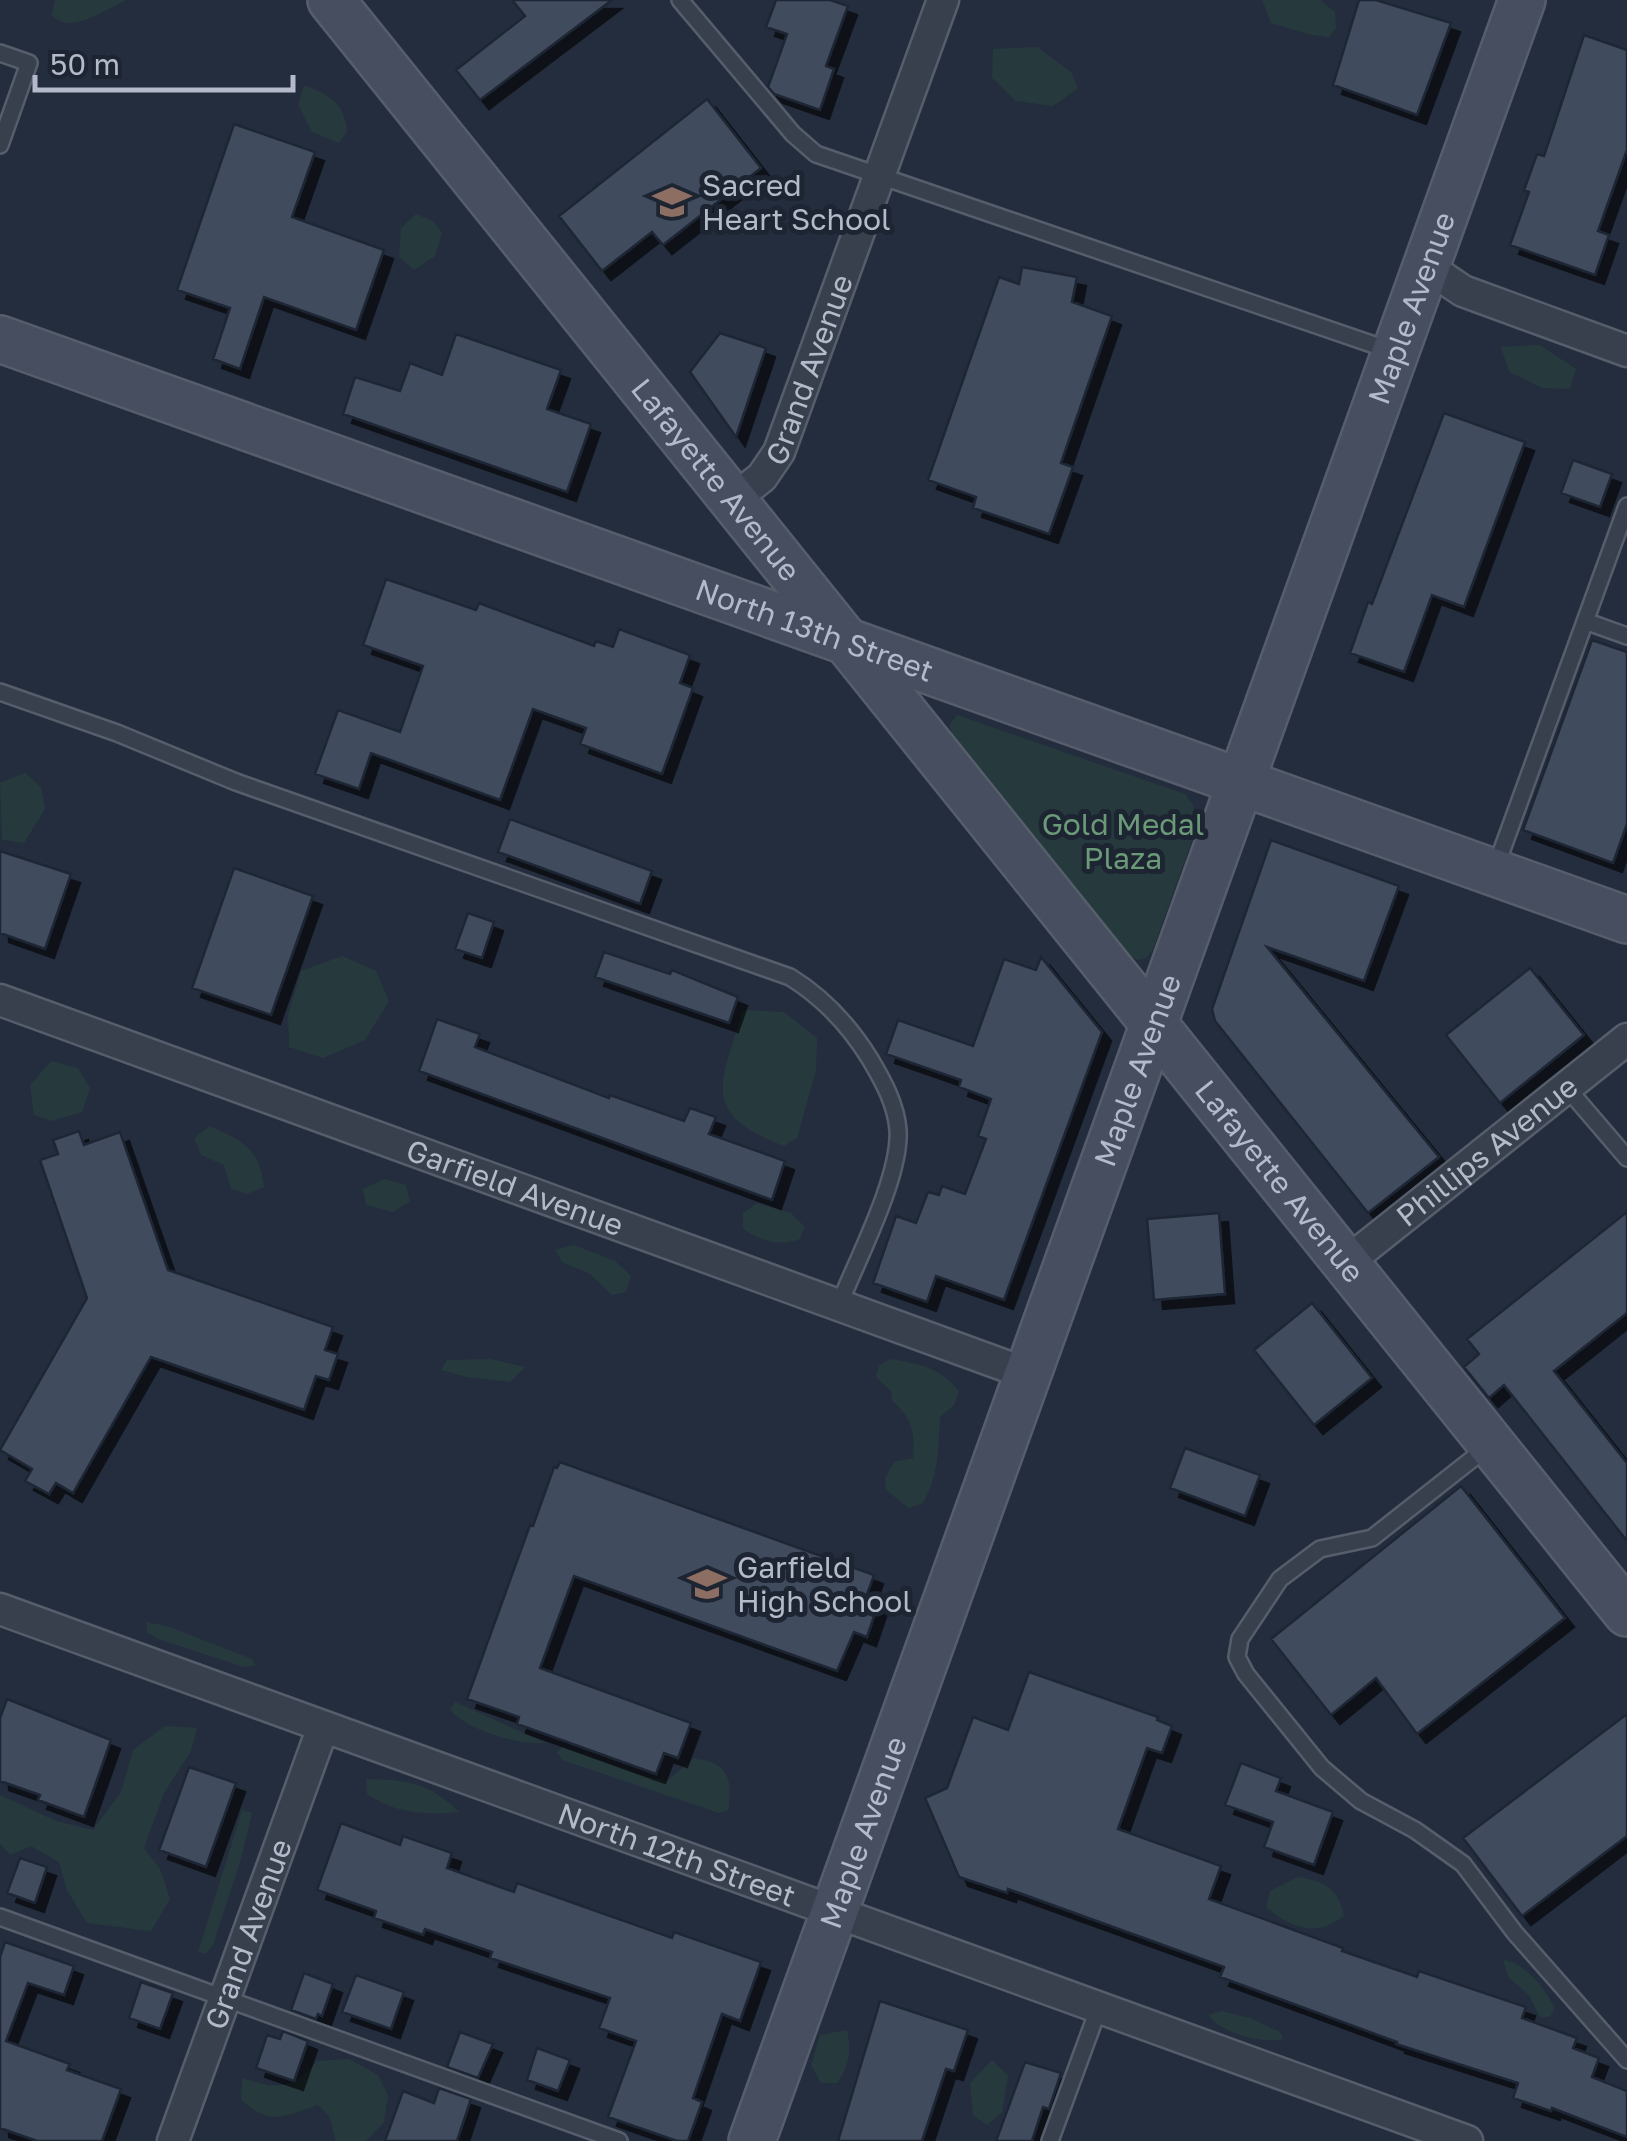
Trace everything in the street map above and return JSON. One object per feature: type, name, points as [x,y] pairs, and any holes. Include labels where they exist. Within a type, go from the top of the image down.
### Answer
[{"type":"main road","name":"Maple Avenue","points":[[752,2141],[1522,0]]},
{"type":"main road","name":"Lafayette Avenue","points":[[336,2],[1627,1613]]},
{"type":"main road","name":"North 13th Street","points":[[0,339],[1627,920]]},
{"type":"street","name":"Grand Avenue","points":[[733,500],[762,477],[779,452],[943,0]]},
{"type":"street","points":[[1426,266],[1462,291],[1627,351]]},
{"type":"street","name":"Garfield Avenue","points":[[0,1000],[1028,1374]]},
{"type":"street","name":"Phillips Avenue","points":[[1346,1263],[1627,1039]]},
{"type":"street","name":"North 12th Street","points":[[0,1609],[1467,2141]]},
{"type":"street","name":"Grand Avenue","points":[[173,2141],[322,1727]]},
{"type":"lane","points":[[680,0],[748,83],[816,154],[1396,353]]},
{"type":"lane","points":[[0,53],[29,63],[0,145]]},
{"type":"lane","points":[[1494,872],[1627,506]]},
{"type":"lane","points":[[1585,621],[1627,636]]},
{"type":"lane","points":[[0,692],[117,733],[236,782],[790,978],[810,989],[856,1036],[886,1087],[898,1131],[896,1160],[839,1305]]},
{"type":"lane","points":[[1567,1088],[1627,1158]]},
{"type":"lane","points":[[1492,1444],[1372,1538],[1320,1549],[1280,1579],[1240,1639],[1237,1657],[1246,1674],[1322,1768],[1361,1801],[1415,1830],[1463,1864],[1516,1933],[1627,2060]]},
{"type":"lane","points":[[0,1917],[619,2141]]},
{"type":"lane","points":[[1050,2141],[1098,2010]]},
{"type":"green space","points":[[55,0],[127,0],[88,19],[68,23],[52,15]]},
{"type":"green space","points":[[1262,0],[1320,0],[1335,12],[1336,28],[1329,37],[1271,23]]},
{"type":"green space","points":[[1037,47],[1071,72],[1078,88],[1053,106],[1016,101],[992,78],[993,49]]},
{"type":"green space","points":[[304,85],[328,97],[343,113],[347,131],[339,143],[312,132],[298,105]]},
{"type":"green space","points":[[416,214],[433,221],[442,233],[435,256],[414,270],[399,257],[401,228]]},
{"type":"green space","points":[[1540,345],[1576,369],[1570,389],[1543,388],[1509,372],[1501,347]]},
{"type":"green space","name":"Gold Medal Plaza","points":[[957,715],[1185,794],[1193,805],[1196,829],[1153,949],[1146,958],[1131,957],[954,738],[949,725]]},
{"type":"green space","points":[[25,773],[41,787],[45,809],[24,843],[2,840],[0,783]]},
{"type":"green space","points":[[342,956],[376,971],[389,1001],[365,1040],[323,1058],[289,1047],[288,1015],[301,971]]},
{"type":"green space","points":[[743,1010],[784,1012],[817,1038],[816,1071],[797,1138],[784,1146],[756,1134],[727,1107],[724,1076]]},
{"type":"green space","points":[[51,1061],[78,1068],[90,1088],[82,1112],[51,1121],[34,1115],[30,1085]]},
{"type":"green space","points":[[210,1126],[248,1148],[258,1163],[264,1187],[247,1194],[231,1189],[224,1165],[201,1155],[194,1138]]},
{"type":"green space","points":[[384,1179],[406,1185],[410,1201],[393,1212],[366,1205],[363,1189]]},
{"type":"green space","points":[[757,1203],[791,1213],[805,1227],[800,1239],[770,1241],[743,1229],[743,1213]]},
{"type":"green space","points":[[574,1245],[615,1261],[631,1276],[626,1292],[612,1295],[590,1274],[562,1262],[555,1250]]},
{"type":"green space","points":[[490,1359],[525,1367],[510,1382],[441,1370],[447,1360]]},
{"type":"green space","points":[[890,1359],[937,1372],[959,1392],[954,1405],[940,1417],[937,1461],[928,1493],[923,1503],[909,1508],[886,1490],[885,1478],[894,1462],[913,1458],[913,1433],[908,1420],[892,1400],[891,1391],[876,1377],[879,1365]]},
{"type":"green space","points":[[146,1622],[167,1626],[252,1659],[256,1666],[244,1667],[158,1639],[147,1632]]},
{"type":"green space","points":[[455,1702],[546,1743],[522,1742],[481,1730],[450,1710]]},
{"type":"green space","points":[[165,1726],[197,1728],[191,1751],[164,1793],[144,1848],[160,1869],[170,1899],[151,1931],[87,1923],[67,1890],[59,1862],[31,1846],[10,1855],[0,1843],[0,1795],[56,1821],[93,1830],[121,1792],[133,1750]]},
{"type":"green space","points":[[563,1747],[667,1781],[693,1759],[714,1763],[726,1773],[730,1789],[728,1810],[719,1813],[562,1760],[557,1752]]},
{"type":"green space","points":[[366,1779],[417,1785],[438,1794],[459,1812],[423,1813],[389,1806],[367,1794]]},
{"type":"green space","points":[[242,1810],[252,1813],[241,1859],[213,1945],[205,1954],[198,1952]]},
{"type":"green space","points":[[1298,1877],[1329,1888],[1344,1916],[1324,1927],[1304,1928],[1266,1907],[1270,1891]]},
{"type":"green space","points":[[1503,1960],[1527,1971],[1540,1985],[1555,2008],[1550,2017],[1540,2017],[1529,1995],[1509,1978]]},
{"type":"green space","points":[[1221,2011],[1250,2018],[1280,2032],[1283,2039],[1264,2040],[1232,2032],[1209,2015]]},
{"type":"green space","points":[[847,2030],[849,2052],[845,2070],[837,2083],[821,2083],[811,2065],[820,2035]]},
{"type":"green space","points":[[349,2059],[378,2075],[388,2096],[384,2122],[366,2141],[336,2141],[329,2116],[318,2105],[277,2117],[260,2113],[241,2099],[242,2078],[284,2085],[300,2078],[317,2061]]},
{"type":"green space","points":[[992,2060],[1008,2076],[1002,2112],[987,2125],[973,2115],[970,2083]]},
{"type":"building","points":[[512,0],[612,0],[480,100],[456,70],[525,16]]},
{"type":"building","points":[[776,0],[830,0],[848,6],[826,66],[834,69],[820,110],[774,94],[768,87],[787,34],[766,27]]},
{"type":"building","points":[[1359,0],[1376,0],[1451,23],[1417,115],[1333,85]]},
{"type":"building","points":[[1584,35],[1627,50],[1627,150],[1598,231],[1609,235],[1595,275],[1510,245],[1529,192],[1524,190],[1537,154],[1544,156]]},
{"type":"building","points":[[707,99],[761,168],[663,245],[652,232],[602,271],[559,216]]},
{"type":"building","points":[[234,124],[315,152],[292,217],[384,250],[356,330],[264,297],[240,369],[213,359],[230,308],[177,290]]},
{"type":"building","points":[[1022,267],[1077,277],[1072,302],[1112,316],[1061,463],[1073,467],[1049,534],[973,508],[976,497],[928,480],[999,277],[1019,284]]},
{"type":"building","points":[[720,333],[766,348],[736,437],[690,372]]},
{"type":"building","points":[[456,334],[561,370],[547,409],[591,424],[567,492],[343,414],[355,377],[400,391],[410,363],[442,375]]},
{"type":"building","points":[[1444,413],[1525,442],[1464,607],[1432,595],[1404,672],[1350,653]]},
{"type":"building","points":[[1573,460],[1612,474],[1600,507],[1561,493]]},
{"type":"building","points":[[386,579],[476,610],[479,603],[594,646],[596,641],[613,647],[619,629],[690,655],[680,683],[693,688],[662,774],[580,744],[586,728],[533,709],[500,800],[371,753],[359,789],[315,774],[338,710],[400,732],[423,666],[363,645]]},
{"type":"building","points":[[1592,640],[1627,652],[1627,824],[1613,863],[1523,830]]},
{"type":"building","points":[[510,819],[652,871],[640,904],[498,852]]},
{"type":"building","points":[[1271,840],[1399,886],[1364,981],[1267,947],[1439,1157],[1368,1213],[1215,1021],[1212,1009]]},
{"type":"building","points":[[0,851],[71,874],[45,949],[0,933]]},
{"type":"building","points":[[234,868],[313,896],[271,1015],[192,988]]},
{"type":"building","points":[[468,913],[494,922],[482,958],[455,949]]},
{"type":"building","points":[[604,952],[670,974],[672,970],[738,997],[729,1023],[595,977]]},
{"type":"building","points":[[1041,957],[1102,1032],[1004,1300],[936,1276],[927,1302],[873,1283],[896,1216],[916,1223],[928,1192],[939,1195],[942,1186],[965,1194],[986,1139],[978,1136],[991,1099],[959,1087],[961,1080],[886,1054],[898,1020],[973,1046],[1004,959],[1036,970]]},
{"type":"building","points":[[1530,968],[1584,1035],[1500,1103],[1446,1035]]},
{"type":"building","points":[[437,1019],[480,1034],[475,1047],[609,1098],[610,1095],[684,1121],[690,1108],[716,1117],[709,1134],[785,1161],[772,1200],[419,1071]]},
{"type":"building","points":[[79,1131],[84,1145],[120,1132],[168,1270],[333,1327],[325,1350],[338,1354],[329,1380],[316,1376],[304,1410],[151,1357],[73,1493],[56,1483],[49,1494],[25,1481],[32,1469],[0,1450],[87,1298],[40,1160],[58,1154],[53,1140]]},
{"type":"building","points":[[1627,1212],[1627,1313],[1554,1371],[1627,1463],[1627,1541],[1504,1385],[1489,1398],[1464,1367],[1479,1354],[1467,1339]]},
{"type":"building","points":[[1219,1213],[1225,1294],[1154,1300],[1147,1219]]},
{"type":"building","points":[[1312,1303],[1372,1378],[1314,1425],[1254,1350]]},
{"type":"building","points":[[1185,1448],[1260,1475],[1245,1516],[1170,1488]]},
{"type":"building","points":[[560,1462],[874,1575],[866,1597],[879,1602],[867,1637],[854,1632],[837,1671],[574,1576],[540,1668],[691,1723],[678,1758],[664,1753],[656,1774],[517,1724],[519,1717],[467,1699],[530,1525],[533,1526],[554,1467]]},
{"type":"building","points":[[1461,1486],[1565,1618],[1417,1734],[1376,1678],[1331,1715],[1271,1639]]},
{"type":"building","points":[[1029,1672],[1158,1717],[1157,1720],[1172,1726],[1162,1753],[1147,1748],[1118,1829],[1221,1866],[1209,1899],[1417,1977],[1419,1971],[1526,2007],[1522,2018],[1577,2038],[1573,2048],[1599,2058],[1592,2077],[1627,2091],[1627,2137],[1552,2108],[1551,2111],[1513,2098],[1518,2083],[1396,2044],[1220,1977],[1224,1967],[1008,1889],[1007,1893],[959,1877],[925,1798],[947,1788],[973,1717],[1008,1730]]},
{"type":"building","points":[[7,1699],[111,1740],[84,1817],[0,1781],[0,1718]]},
{"type":"building","points":[[1627,1714],[1627,1836],[1522,1916],[1463,1838]]},
{"type":"building","points":[[1241,1763],[1281,1778],[1276,1791],[1333,1812],[1314,1865],[1264,1847],[1273,1822],[1225,1805]]},
{"type":"building","points":[[189,1767],[236,1783],[206,1867],[159,1850]]},
{"type":"building","points":[[341,1823],[400,1845],[403,1836],[452,1853],[447,1868],[514,1892],[517,1883],[672,1938],[674,1932],[761,1962],[740,2021],[722,2014],[693,2098],[702,2102],[688,2141],[677,2141],[608,2117],[636,2041],[599,2028],[610,1998],[490,1958],[492,1952],[425,1929],[423,1935],[374,1918],[376,1911],[317,1890]]},
{"type":"building","points":[[20,1858],[47,1867],[35,1903],[7,1893]]},
{"type":"building","points":[[5,1942],[74,1966],[64,1995],[28,1983],[6,2041],[70,2064],[67,2070],[121,2089],[102,2141],[37,2141],[0,2128],[0,1957]]},
{"type":"building","points":[[304,1973],[333,1984],[322,2016],[318,2014],[316,2019],[291,2010]]},
{"type":"building","points":[[356,1975],[404,1992],[391,2029],[342,2012]]},
{"type":"building","points":[[141,1982],[173,1993],[160,2029],[129,2018]]},
{"type":"building","points":[[880,2001],[968,2030],[954,2071],[946,2069],[922,2141],[838,2141]]},
{"type":"building","points":[[283,2031],[308,2041],[294,2081],[256,2068],[267,2035],[280,2039]]},
{"type":"building","points":[[460,2032],[493,2044],[478,2078],[447,2067]]},
{"type":"building","points":[[537,2048],[570,2060],[558,2091],[527,2080]]},
{"type":"building","points":[[1025,2062],[1061,2073],[1049,2109],[1043,2107],[1032,2141],[996,2141]]},
{"type":"building","points":[[439,2088],[471,2099],[457,2141],[385,2141],[403,2091],[434,2103]]},
{"type":"place","name":"Sacred Heart School","points":[[672,202]]},
{"type":"place","name":"Garfield High School","points":[[707,1584]]}]
